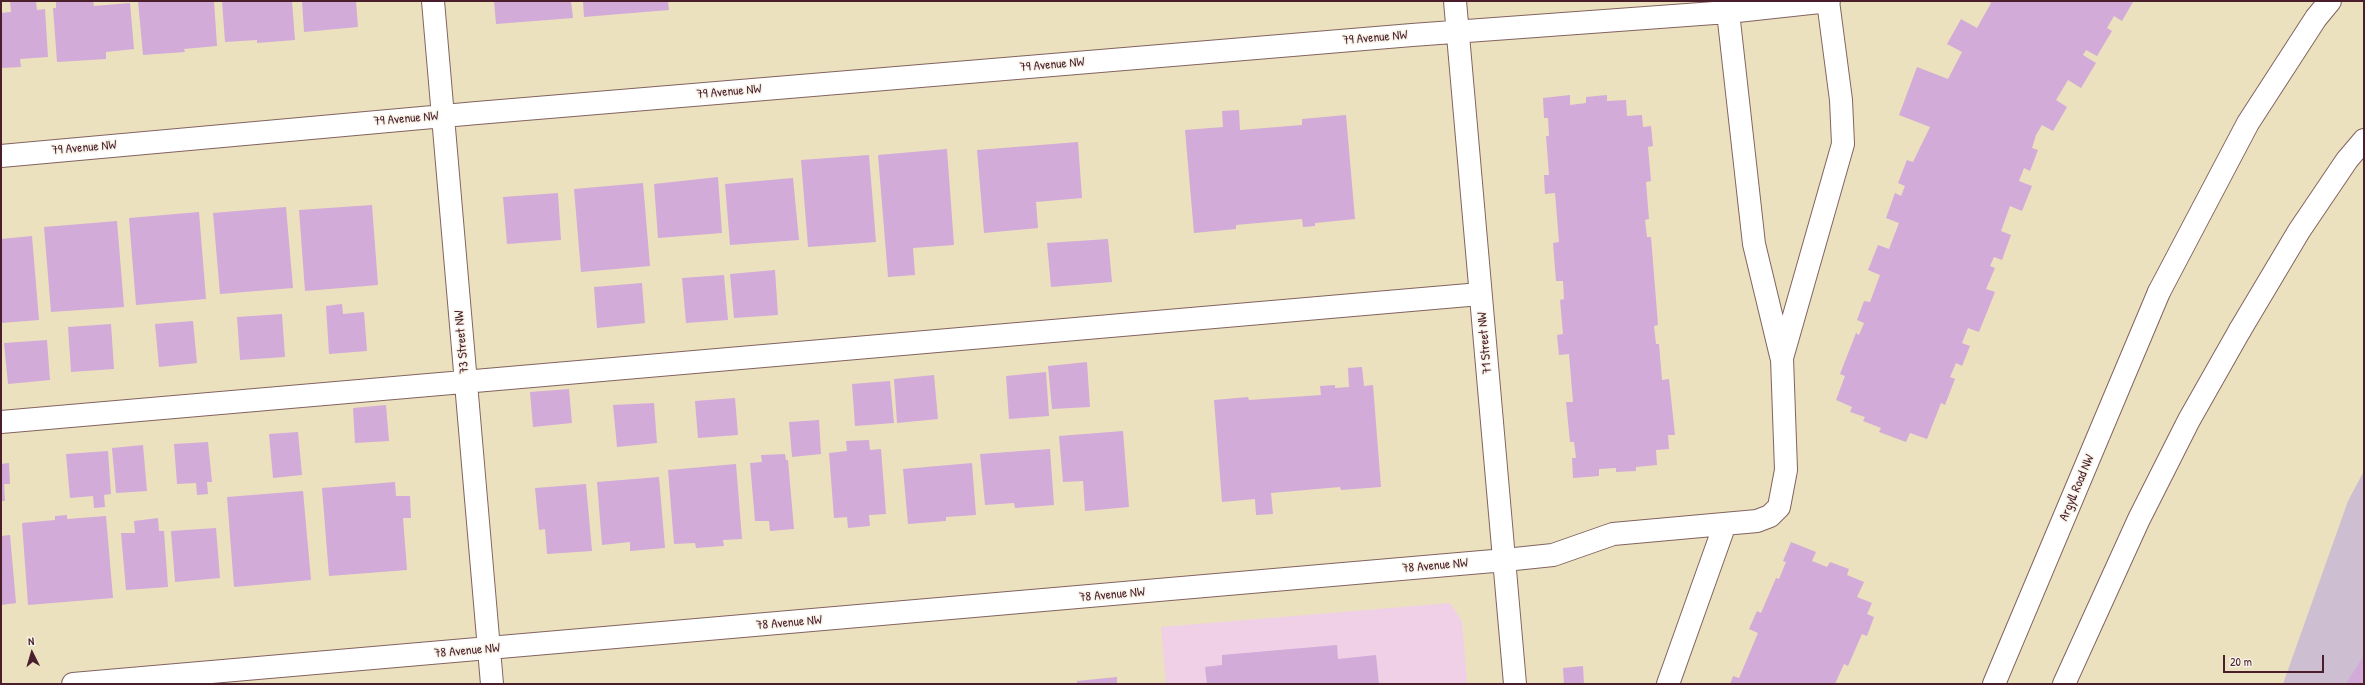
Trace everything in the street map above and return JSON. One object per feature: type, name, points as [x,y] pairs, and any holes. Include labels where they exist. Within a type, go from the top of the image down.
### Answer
[{"type":"main road","name":"73 Street NW","points":[[433,1],[492,684]]},
{"type":"main road","name":"71 Street NW","points":[[1455,1],[1516,684]]},
{"type":"main road","name":"79 Avenue NW","points":[[1,156],[442,116],[1458,31],[1728,12],[1829,1]]},
{"type":"main road","points":[[1782,358],[1843,144],[1841,100],[1829,1]]},
{"type":"main road","name":"Argyll Road NW","points":[[1994,684],[2159,292],[2248,123],[2316,18],[2330,1]]},
{"type":"main road","points":[[1728,12],[1754,244],[1782,358]]},
{"type":"main road","points":[[2064,684],[2139,519],[2189,420],[2299,231],[2347,160],[2364,140]]},
{"type":"main road","points":[[1,422],[1480,294]]},
{"type":"main road","name":"78 Avenue NW","points":[[73,684],[1553,556],[1613,534],[1757,521],[1770,516],[1779,507],[1786,470],[1782,358]]},
{"type":"main road","points":[[1668,684],[1725,524]]},
{"type":"shaded area","points":[[2364,471],[2364,684],[2283,684],[2348,501]]},
{"type":"shaded area","points":[[1450,603],[1462,621],[1467,684],[1166,684],[1161,627]]},
{"type":"building","points":[[10,1],[36,1],[37,10],[45,9],[48,57],[20,59],[21,67],[1,68],[1,13],[11,12]]},
{"type":"building","points":[[56,1],[93,1],[94,6],[130,3],[134,49],[106,52],[106,59],[57,62],[53,8],[56,8]]},
{"type":"building","points":[[138,1],[214,1],[217,46],[184,49],[185,52],[143,55]]},
{"type":"building","points":[[222,1],[292,1],[295,40],[257,43],[257,40],[225,42]]},
{"type":"building","points":[[302,1],[356,1],[358,27],[304,32]]},
{"type":"building","points":[[494,1],[571,1],[573,18],[496,24]]},
{"type":"building","points":[[583,1],[668,1],[669,10],[584,17]]},
{"type":"building","points":[[1988,1],[2133,2],[2122,21],[2114,16],[2107,28],[2112,31],[2097,56],[2086,50],[2083,55],[2096,63],[2081,88],[2068,80],[2056,100],[2067,107],[2053,131],[2042,125],[2036,135],[2032,148],[2038,150],[2030,171],[2024,168],[2019,181],[2032,186],[2022,211],[2010,206],[2001,231],[2011,235],[2002,260],[1994,257],[1990,266],[1995,268],[1986,289],[1995,292],[1979,332],[1968,328],[1962,343],[1970,346],[1962,366],[1956,363],[1950,377],[1955,379],[1945,405],[1941,403],[1927,439],[1910,433],[1906,442],[1879,432],[1881,428],[1863,421],[1865,417],[1850,412],[1852,407],[1836,400],[1845,376],[1840,374],[1856,333],[1859,335],[1864,323],[1857,320],[1864,301],[1870,302],[1880,275],[1868,270],[1878,245],[1889,249],[1899,223],[1886,218],[1895,193],[1901,196],[1905,186],[1898,183],[1907,160],[1913,162],[1930,127],[1899,115],[1917,67],[1948,79],[1962,52],[1947,44],[1961,19],[1977,28],[1991,3]]},
{"type":"building","points":[[1570,95],[1570,105],[1586,103],[1586,97],[1607,95],[1607,101],[1626,100],[1627,116],[1642,115],[1643,127],[1651,126],[1653,146],[1648,147],[1651,181],[1646,182],[1649,219],[1645,220],[1647,237],[1651,237],[1658,325],[1654,326],[1656,344],[1659,344],[1662,380],[1669,379],[1675,435],[1668,435],[1669,449],[1656,450],[1657,465],[1636,467],[1636,471],[1616,472],[1616,468],[1599,469],[1599,476],[1573,478],[1572,458],[1576,458],[1574,442],[1570,442],[1566,402],[1573,402],[1569,354],[1559,355],[1557,335],[1563,334],[1560,300],[1564,299],[1563,281],[1556,281],[1553,243],[1559,242],[1555,193],[1545,194],[1544,175],[1549,175],[1546,136],[1549,136],[1548,118],[1544,118],[1543,98]]},
{"type":"building","points":[[1239,110],[1240,130],[1302,125],[1302,119],[1346,115],[1355,219],[1315,223],[1315,226],[1303,227],[1302,219],[1236,225],[1236,229],[1194,233],[1185,130],[1223,127],[1222,111]]},
{"type":"building","points":[[1078,142],[1082,198],[1036,202],[1038,228],[984,233],[977,150]]},
{"type":"building","points":[[947,149],[954,245],[913,248],[915,275],[888,277],[878,155]]},
{"type":"building","points":[[869,155],[876,242],[808,247],[801,160]]},
{"type":"building","points":[[718,177],[722,233],[658,238],[654,184]]},
{"type":"building","points":[[793,178],[799,240],[730,245],[725,184]]},
{"type":"building","points":[[643,183],[650,266],[581,272],[574,189]]},
{"type":"building","points":[[558,193],[561,240],[507,244],[503,197]]},
{"type":"building","points":[[372,205],[378,285],[305,291],[299,210]]},
{"type":"building","points":[[286,207],[293,288],[220,294],[213,213]]},
{"type":"building","points":[[199,212],[206,299],[136,305],[129,218]]},
{"type":"building","points":[[117,221],[124,307],[51,312],[44,227]]},
{"type":"building","points":[[32,236],[39,320],[1,323],[1,239]]},
{"type":"building","points":[[1108,239],[1112,282],[1051,287],[1047,243]]},
{"type":"building","points":[[775,270],[778,315],[734,318],[730,274]]},
{"type":"building","points":[[724,275],[728,320],[686,323],[682,278]]},
{"type":"building","points":[[642,283],[645,323],[597,328],[594,287]]},
{"type":"building","points":[[342,304],[343,314],[364,312],[367,351],[329,354],[326,306]]},
{"type":"building","points":[[282,314],[285,357],[240,360],[237,317]]},
{"type":"building","points":[[193,321],[197,363],[159,367],[155,324]]},
{"type":"building","points":[[111,324],[114,369],[71,372],[68,327]]},
{"type":"building","points":[[47,340],[50,380],[8,384],[4,343]]},
{"type":"building","points":[[1087,362],[1090,407],[1052,409],[1048,366]]},
{"type":"building","points":[[1362,367],[1364,386],[1373,385],[1381,487],[1341,490],[1340,487],[1271,493],[1273,514],[1256,515],[1255,499],[1222,502],[1214,400],[1248,397],[1249,400],[1321,395],[1320,386],[1335,385],[1335,388],[1349,387],[1348,368]]},
{"type":"building","points":[[1046,372],[1049,416],[1009,419],[1006,376]]},
{"type":"building","points":[[934,375],[938,419],[897,423],[894,379]]},
{"type":"building","points":[[890,381],[894,423],[855,426],[852,384]]},
{"type":"building","points":[[569,389],[572,423],[533,427],[530,392]]},
{"type":"building","points":[[735,398],[738,435],[698,438],[695,401]]},
{"type":"building","points":[[654,403],[657,443],[617,447],[613,405]]},
{"type":"building","points":[[386,405],[389,441],[355,443],[353,408]]},
{"type":"building","points":[[819,420],[821,454],[792,457],[789,422]]},
{"type":"building","points":[[1123,431],[1129,507],[1085,511],[1083,481],[1063,482],[1059,436]]},
{"type":"building","points":[[298,432],[302,475],[273,478],[269,434]]},
{"type":"building","points":[[869,440],[870,450],[881,449],[886,514],[869,515],[870,526],[848,528],[847,517],[834,518],[829,453],[847,451],[846,441]]},
{"type":"building","points":[[208,442],[212,482],[207,482],[208,494],[197,495],[196,483],[177,484],[174,444]]},
{"type":"building","points":[[143,445],[147,491],[116,493],[112,448]]},
{"type":"building","points":[[1050,449],[1054,505],[1015,508],[1014,503],[985,505],[980,454]]},
{"type":"building","points":[[108,451],[111,494],[104,495],[105,507],[94,508],[93,496],[70,498],[66,454]]},
{"type":"building","points":[[785,454],[786,460],[788,460],[794,529],[770,531],[769,521],[755,521],[750,463],[762,462],[761,455]]},
{"type":"building","points":[[9,463],[10,484],[4,484],[5,501],[1,501],[1,464]]},
{"type":"building","points":[[972,463],[976,515],[946,517],[946,521],[908,524],[903,469]]},
{"type":"building","points":[[736,464],[742,539],[723,540],[724,546],[696,548],[695,543],[674,544],[668,470]]},
{"type":"building","points":[[659,477],[665,548],[630,551],[630,542],[602,545],[597,482]]},
{"type":"building","points":[[395,482],[396,496],[410,496],[411,518],[403,518],[407,570],[329,576],[322,488]]},
{"type":"building","points":[[586,484],[592,551],[547,554],[545,529],[539,530],[535,488]]},
{"type":"building","points":[[303,491],[311,580],[234,587],[227,497]]},
{"type":"building","points":[[67,515],[67,519],[106,516],[113,598],[28,605],[22,523],[55,520],[55,516]]},
{"type":"building","points":[[158,518],[159,531],[164,531],[168,587],[126,590],[121,533],[135,533],[134,521]]},
{"type":"building","points":[[216,528],[220,578],[175,582],[171,531]]},
{"type":"building","points":[[10,535],[16,603],[1,605],[1,536]]},
{"type":"building","points":[[1791,542],[1816,552],[1812,561],[1827,567],[1830,562],[1849,569],[1847,575],[1864,582],[1857,597],[1872,603],[1867,614],[1874,617],[1867,636],[1862,634],[1848,666],[1844,664],[1835,684],[1730,684],[1733,676],[1739,678],[1758,633],[1749,629],[1757,611],[1761,613],[1776,578],[1779,579],[1786,562],[1783,561]]},
{"type":"building","points":[[1337,645],[1338,659],[1376,655],[1379,684],[1207,684],[1205,667],[1222,665],[1222,655]]},
{"type":"building","points":[[2364,655],[2364,684],[2346,684]]},
{"type":"building","points":[[1583,666],[1584,684],[1564,684],[1563,668]]},
{"type":"building","points":[[1117,677],[1117,684],[1077,684],[1077,681]]}]
